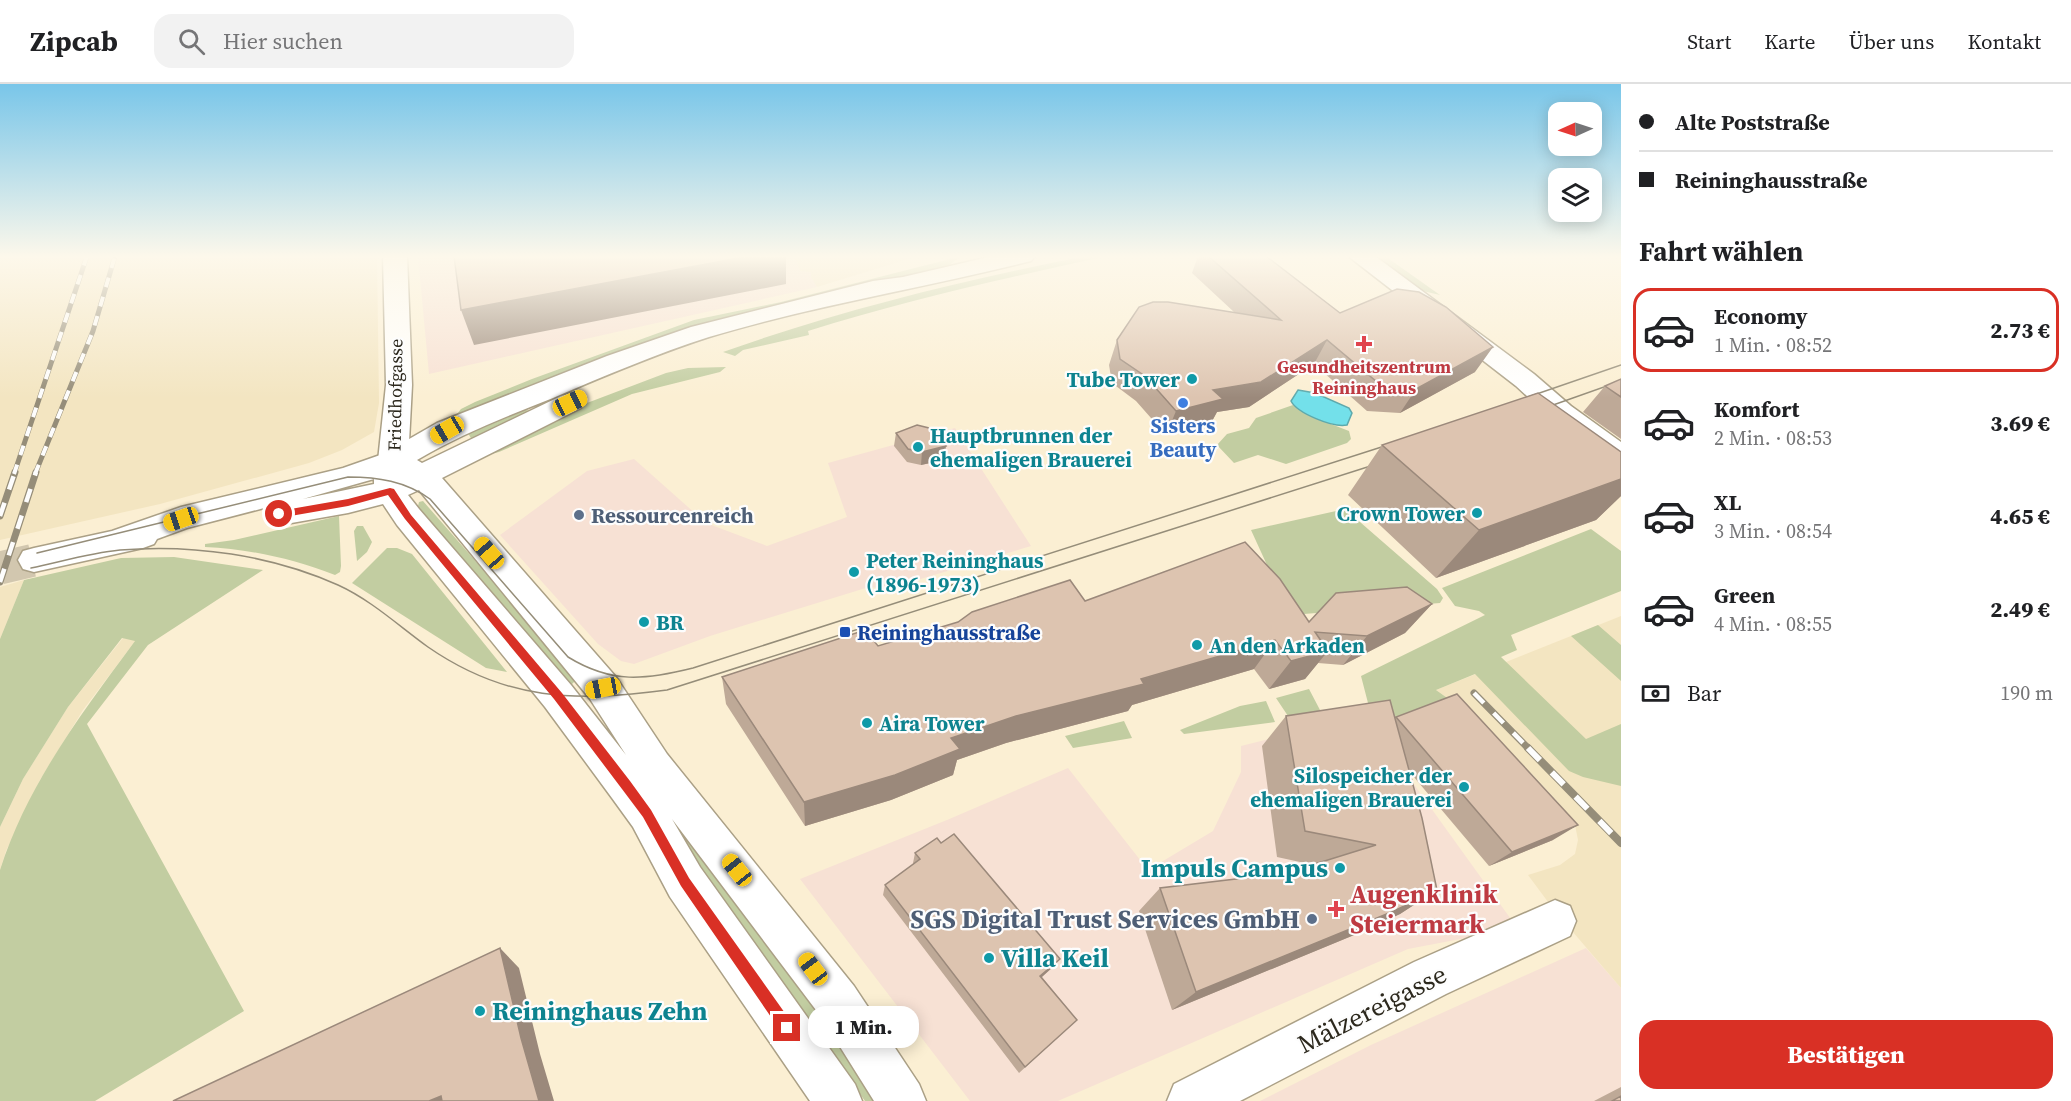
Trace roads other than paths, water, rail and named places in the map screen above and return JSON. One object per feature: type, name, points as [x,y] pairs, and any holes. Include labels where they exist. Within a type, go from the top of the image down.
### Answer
[{"type":"main road","name":"Friedhofgasse","points":[[392,476],[399,385],[396,303]]},
{"type":"main road","points":[[34,560],[123,539],[238,522],[348,502],[392,476],[447,430],[660,346],[700,333],[814,303]]},
{"type":"main road","points":[[392,476],[424,476],[589,394],[720,342],[866,303]]},
{"type":"main road","points":[[1423,303],[1621,456]]},
{"type":"main road","points":[[392,476],[422,535],[558,696],[647,814],[685,882],[838,1101]]},
{"type":"main road","points":[[424,476],[603,688],[654,766],[838,1002],[902,1101]]},
{"type":"main road","points":[[558,696],[603,688]]},
{"type":"main road","name":"Mälzereigasse","points":[[1191,1101],[1430,978],[1555,921]]},
{"type":"water","points":[[1298,390],[1315,393],[1349,408],[1352,413],[1347,425],[1325,422],[1300,410],[1291,401]]},
{"type":"tunnel","points":[[0,568],[34,560]]},
{"type":"tram line","points":[[1525,398],[1621,365]]},
{"type":"tram line","points":[[1539,410],[1621,381]]},
{"type":"tram line","points":[[37,553],[348,477],[391,481],[411,488],[430,499],[568,657],[584,666],[614,676],[644,677],[693,668],[1394,443]]},
{"type":"tram line","points":[[31,568],[120,550],[175,549],[259,559],[312,575],[350,591],[428,647],[457,665],[485,678],[514,688],[542,693],[572,696],[634,694],[667,690],[1380,463]]},
{"type":"railway","points":[[14,474],[71,303]]},
{"type":"railway","points":[[35,474],[93,331],[101,303]]},
{"type":"railway","points":[[0,516],[15,472]]},
{"type":"railway","points":[[0,582],[36,472]]},
{"type":"railway","points":[[1474,693],[1530,750]]},
{"type":"railway","points":[[1528,748],[1621,843]]},
{"type":"place","name":"Gesundheitszentrum Reininghaus","points":[[1364,344]]},
{"type":"place","name":"Tube Tower","points":[[1192,379]]},
{"type":"place","name":"Sisters Beauty","points":[[1183,403]]},
{"type":"place","name":"Hauptbrunnen der ehemaligen Brauerei","points":[[918,447]]},
{"type":"place","name":"Crown Tower","points":[[1477,513]]},
{"type":"place","name":"Ressourcenreich","points":[[579,515]]},
{"type":"place","name":"Peter Reininghaus (1896-1973)","points":[[854,572]]},
{"type":"place","name":"BR","points":[[644,622]]},
{"type":"place","name":"Reininghausstraße","points":[[845,632]]},
{"type":"place","name":"An den Arkaden","points":[[1197,645]]},
{"type":"place","name":"Aira Tower","points":[[867,723]]},
{"type":"place","name":"Silospeicher der ehemaligen Brauerei","points":[[1464,787]]},
{"type":"place","name":"Impuls Campus","points":[[1340,868]]},
{"type":"place","name":"Augenklinik Steiermark","points":[[1336,909]]},
{"type":"place","name":"SGS Digital Trust Services GmbH","points":[[1312,919]]},
{"type":"place","name":"Villa Keil","points":[[989,958]]},
{"type":"place","name":"Reininghaus Zehn","points":[[480,1011]]}]
